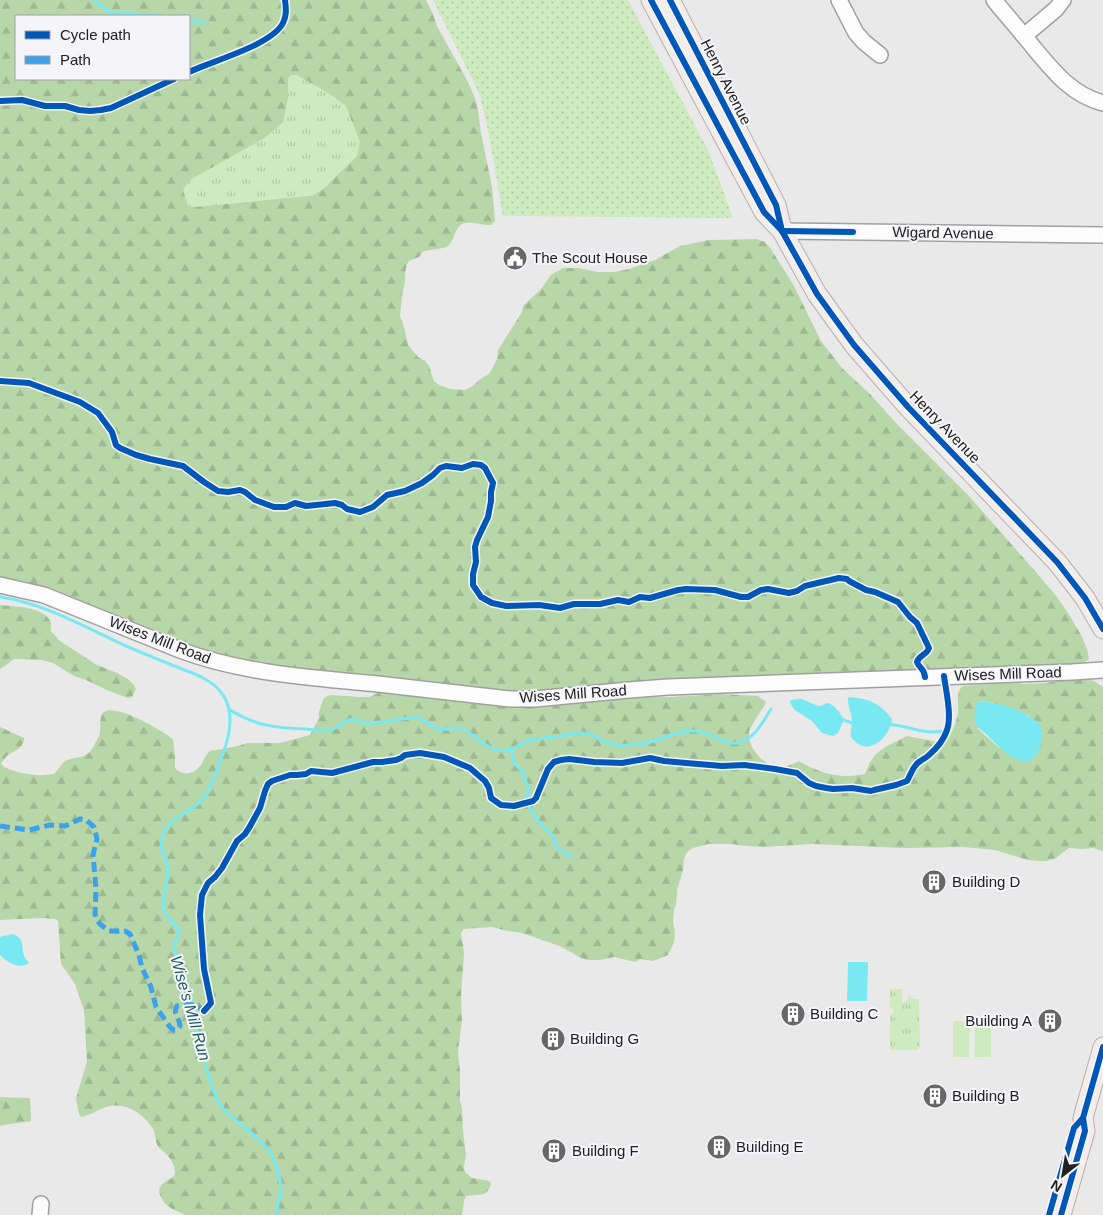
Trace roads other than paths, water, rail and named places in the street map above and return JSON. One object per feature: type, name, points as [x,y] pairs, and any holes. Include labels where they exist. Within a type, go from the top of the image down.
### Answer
[{"type":"main road","name":"Henry Avenue","points":[[651,0],[764,212],[782,231],[817,294],[854,345],[908,407],[1057,562],[1085,598],[1103,628]]},
{"type":"main road","name":"Henry Avenue","points":[[670,0],[776,205],[782,231]]},
{"type":"main road","points":[[1061,1215],[1085,1131],[1083,1118],[1103,1047]]},
{"type":"main road","points":[[1049,1215],[1074,1128],[1083,1118]]},
{"type":"street","points":[[839,0],[856,33],[880,55]]},
{"type":"street","points":[[994,0],[1054,73],[1069,87],[1087,98],[1103,103]]},
{"type":"street","points":[[1024,36],[1056,9],[1063,0]]},
{"type":"street","name":"Wigard Avenue","points":[[782,231],[1103,235]]},
{"type":"street","name":"Wises Mill Road","points":[[0,584],[44,595],[206,659],[315,678],[510,699],[535,699],[668,687],[1103,670]]},
{"type":"water","points":[[850,697],[874,703],[892,719],[888,731],[874,745],[863,746],[851,737],[852,718],[848,701]]},
{"type":"water","points":[[801,699],[818,706],[827,703],[834,707],[844,720],[838,733],[833,736],[822,733],[812,721],[795,710],[790,702],[791,700]]},
{"type":"water","points":[[978,701],[1012,708],[1036,721],[1042,731],[1042,737],[1036,754],[1028,761],[1022,761],[1003,750],[975,723],[975,708]]},
{"type":"water","points":[[12,934],[22,942],[24,956],[29,963],[25,965],[13,964],[0,955],[0,937]]},
{"type":"water","points":[[848,962],[868,962],[867,1001],[847,1001]]},
{"type":"waterway","points":[[94,0],[109,12],[147,15]]},
{"type":"waterway","points":[[190,20],[205,23]]},
{"type":"waterway","name":"Wise's Mill Run","points":[[0,597],[35,605],[68,618],[133,649],[198,675],[221,692],[226,701],[229,711],[229,731],[227,742],[211,784],[201,801],[171,822],[163,836],[161,848],[167,863],[168,872],[164,910],[179,930],[174,948],[193,1005],[199,1041],[207,1057],[206,1067],[214,1092],[220,1105],[227,1113],[256,1137],[273,1157],[280,1180],[281,1191],[277,1215]]},
{"type":"waterway","points":[[230,710],[249,720],[266,725],[320,730],[332,730],[351,720],[373,723],[403,718],[416,718],[439,729],[462,729],[488,746],[501,751],[509,750],[541,738],[577,733],[588,734],[611,744],[633,745],[647,743],[679,733],[697,731],[728,742],[737,743],[753,734],[771,709]]},
{"type":"waterway","points":[[841,719],[856,723]]},
{"type":"waterway","points":[[887,724],[929,732],[943,731]]},
{"type":"waterway","points":[[511,749],[514,763],[524,773],[524,779],[529,788],[526,799],[529,807],[541,825],[549,831],[557,848],[572,857]]},
{"type":"place","name":"The Scout House","points":[[515,258]]},
{"type":"place","name":"Building D","points":[[934,882]]},
{"type":"place","name":"Building C","points":[[793,1014]]},
{"type":"place","name":"Building A","points":[[1050,1021]]},
{"type":"place","name":"Building G","points":[[553,1039]]},
{"type":"place","name":"Building B","points":[[935,1096]]},
{"type":"place","name":"Building E","points":[[719,1147]]},
{"type":"place","name":"Building F","points":[[554,1151]]}]
